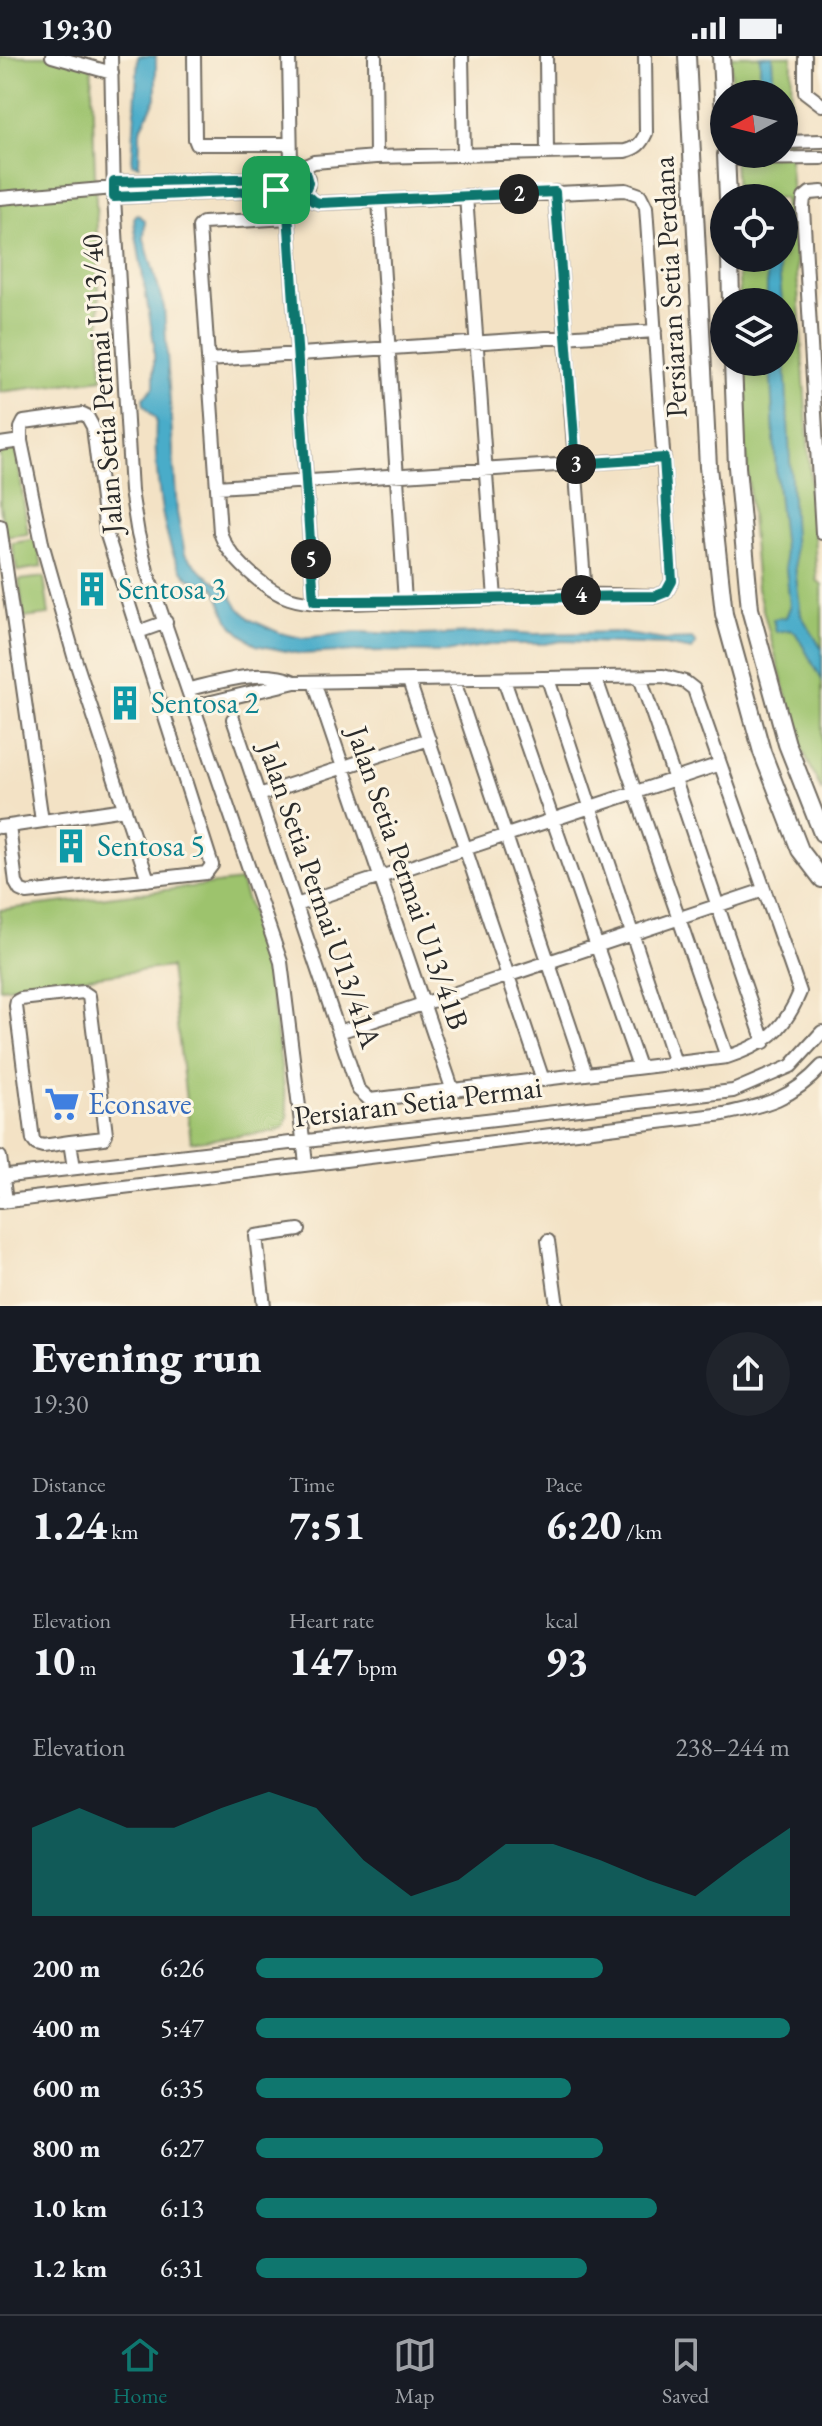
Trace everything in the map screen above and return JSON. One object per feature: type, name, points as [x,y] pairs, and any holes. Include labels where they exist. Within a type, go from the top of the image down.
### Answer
[{"type":"main road","name":"Persiaran Setia Perdana","points":[[687,56],[708,467],[724,614],[762,752],[800,850],[822,879]]},
{"type":"main road","points":[[721,56],[722,80]]},
{"type":"main road","name":"Persiaran Setia Perdana","points":[[734,376],[737,467],[750,609],[787,744],[817,809],[822,833]]},
{"type":"street","points":[[52,56],[112,73]]},
{"type":"street","name":"Jalan Setia Permai U13/40","points":[[111,56],[114,189],[131,491],[138,534],[147,571],[281,962],[306,1163]]},
{"type":"street","points":[[194,56],[196,142],[200,145],[290,144]]},
{"type":"street","points":[[0,198],[212,179],[279,189],[296,198],[304,193],[308,183],[296,166],[290,144],[289,56]]},
{"type":"street","points":[[375,56],[376,157]]},
{"type":"street","points":[[462,56],[464,155]]},
{"type":"street","points":[[546,56],[547,153]]},
{"type":"street","points":[[314,601],[289,218],[279,189],[281,168],[376,157],[625,151],[635,148],[646,133],[645,56]]},
{"type":"street","points":[[805,56],[805,92],[822,105]]},
{"type":"street","points":[[798,142],[822,141]]},
{"type":"street","points":[[798,158],[822,158]]},
{"type":"street","points":[[212,179],[213,193]]},
{"type":"street","points":[[114,189],[213,193],[279,189]]},
{"type":"street","points":[[289,218],[201,224],[199,229],[220,532],[224,545],[234,559],[280,594],[291,599],[314,601],[656,596],[666,592],[672,581],[644,200],[634,191],[626,190],[320,203],[304,193]]},
{"type":"street","points":[[555,192],[585,595]]},
{"type":"street","points":[[822,192],[810,193],[804,198],[803,208],[822,533]]},
{"type":"street","points":[[466,196],[495,599]]},
{"type":"street","points":[[379,201],[405,602]]},
{"type":"street","points":[[208,360],[655,331]]},
{"type":"street","points":[[125,809],[4,826],[20,890],[27,893],[148,880],[206,873],[212,865],[106,532],[91,421],[83,414],[24,422],[21,441],[42,543],[74,656],[125,809],[148,880]]},
{"type":"street","points":[[0,444],[21,441]]},
{"type":"street","points":[[217,487],[664,458]]},
{"type":"street","points":[[0,526],[42,821]]},
{"type":"street","points":[[138,632],[166,622]]},
{"type":"street","points":[[195,706],[295,682],[663,676],[685,682],[694,689],[764,890],[339,1032]]},
{"type":"street","points":[[189,689],[241,677],[284,677],[295,682]]},
{"type":"street","points":[[640,677],[764,1042]]},
{"type":"street","points":[[548,679],[675,1063]]},
{"type":"street","points":[[596,679],[727,1057]]},
{"type":"street","points":[[504,680],[639,1067]]},
{"type":"street","points":[[409,681],[543,1080]]},
{"type":"street","points":[[454,681],[586,1074]]},
{"type":"street","name":"Jalan Setia Permai U13/41B","points":[[314,682],[453,1091]]},
{"type":"street","name":"Jalan Setia Permai U13/41A","points":[[233,719],[358,1089],[370,1100],[727,1057],[764,1042],[783,1025],[800,992],[764,890]]},
{"type":"street","points":[[259,795],[429,739]]},
{"type":"street","points":[[296,905],[720,764]]},
{"type":"street","points":[[83,992],[89,996],[106,1134],[104,1138],[70,1142],[43,1146],[33,1140],[16,1006],[21,999],[83,992]]},
{"type":"street","name":"Persiaran Setia Permai","points":[[1,1177],[733,1091],[791,1066],[822,1032]]},
{"type":"street","name":"Persiaran Setia Permai","points":[[3,1201],[724,1114],[772,1104],[806,1084],[822,1066]]},
{"type":"street","points":[[70,1142],[74,1168]]},
{"type":"street","points":[[0,1157],[3,1201]]},
{"type":"street","points":[[264,1306],[256,1236],[299,1230]]},
{"type":"street","points":[[548,1241],[557,1306]]},
{"type":"green space","points":[[0,56],[91,56],[102,379],[0,392]]},
{"type":"green space","points":[[731,56],[792,56],[792,80],[732,80]]},
{"type":"green space","points":[[735,168],[790,168],[791,184],[735,184]]},
{"type":"green space","points":[[739,272],[797,272],[798,288],[739,288]]},
{"type":"green space","points":[[798,289],[817,580],[822,585],[822,792],[799,742],[757,588],[742,376],[798,376]]},
{"type":"green space","points":[[16,445],[28,534],[4,537],[0,504],[0,448]]},
{"type":"green space","points":[[37,539],[42,567],[17,571],[12,543]]},
{"type":"green space","points":[[44,577],[49,615],[24,618],[19,580]]},
{"type":"green space","points":[[240,881],[266,955],[288,1116],[284,1127],[275,1131],[191,1142],[170,967],[0,988],[0,910]]},
{"type":"water","points":[[138,56],[156,56],[156,98],[140,130],[139,165],[132,164]]},
{"type":"water","points":[[760,56],[772,56],[773,80],[760,80]]},
{"type":"water","points":[[137,214],[145,220],[144,239],[164,307],[177,513],[185,554],[203,573],[228,590],[238,607],[251,620],[280,633],[302,638],[357,632],[420,635],[615,632],[665,640],[692,639],[696,644],[692,650],[666,645],[562,641],[496,644],[445,652],[301,654],[256,645],[239,632],[228,620],[215,588],[187,576],[170,546],[158,479],[156,420],[144,405],[143,398],[154,387],[154,343],[135,229],[134,218]]},
{"type":"water","points":[[767,272],[779,272],[781,288],[767,288]]},
{"type":"water","points":[[771,376],[786,376],[796,576],[801,615],[822,649],[822,680],[795,632],[776,632],[773,619],[786,617],[790,607],[776,474]]},
{"type":"place","name":"Sentosa 3","points":[[92,589]]},
{"type":"place","name":"Sentosa 2","points":[[125,703]]},
{"type":"place","name":"Sentosa 5","points":[[71,846]]},
{"type":"place","name":"Econsave","points":[[62,1104]]},
{"type":"route","points":[[291,164],[301,168],[308,177],[304,193],[320,203],[555,192],[576,464],[664,458],[672,581],[666,592],[656,596],[314,601],[287,198],[276,190],[114,197],[114,182],[275,178],[281,168],[291,164]]}]
